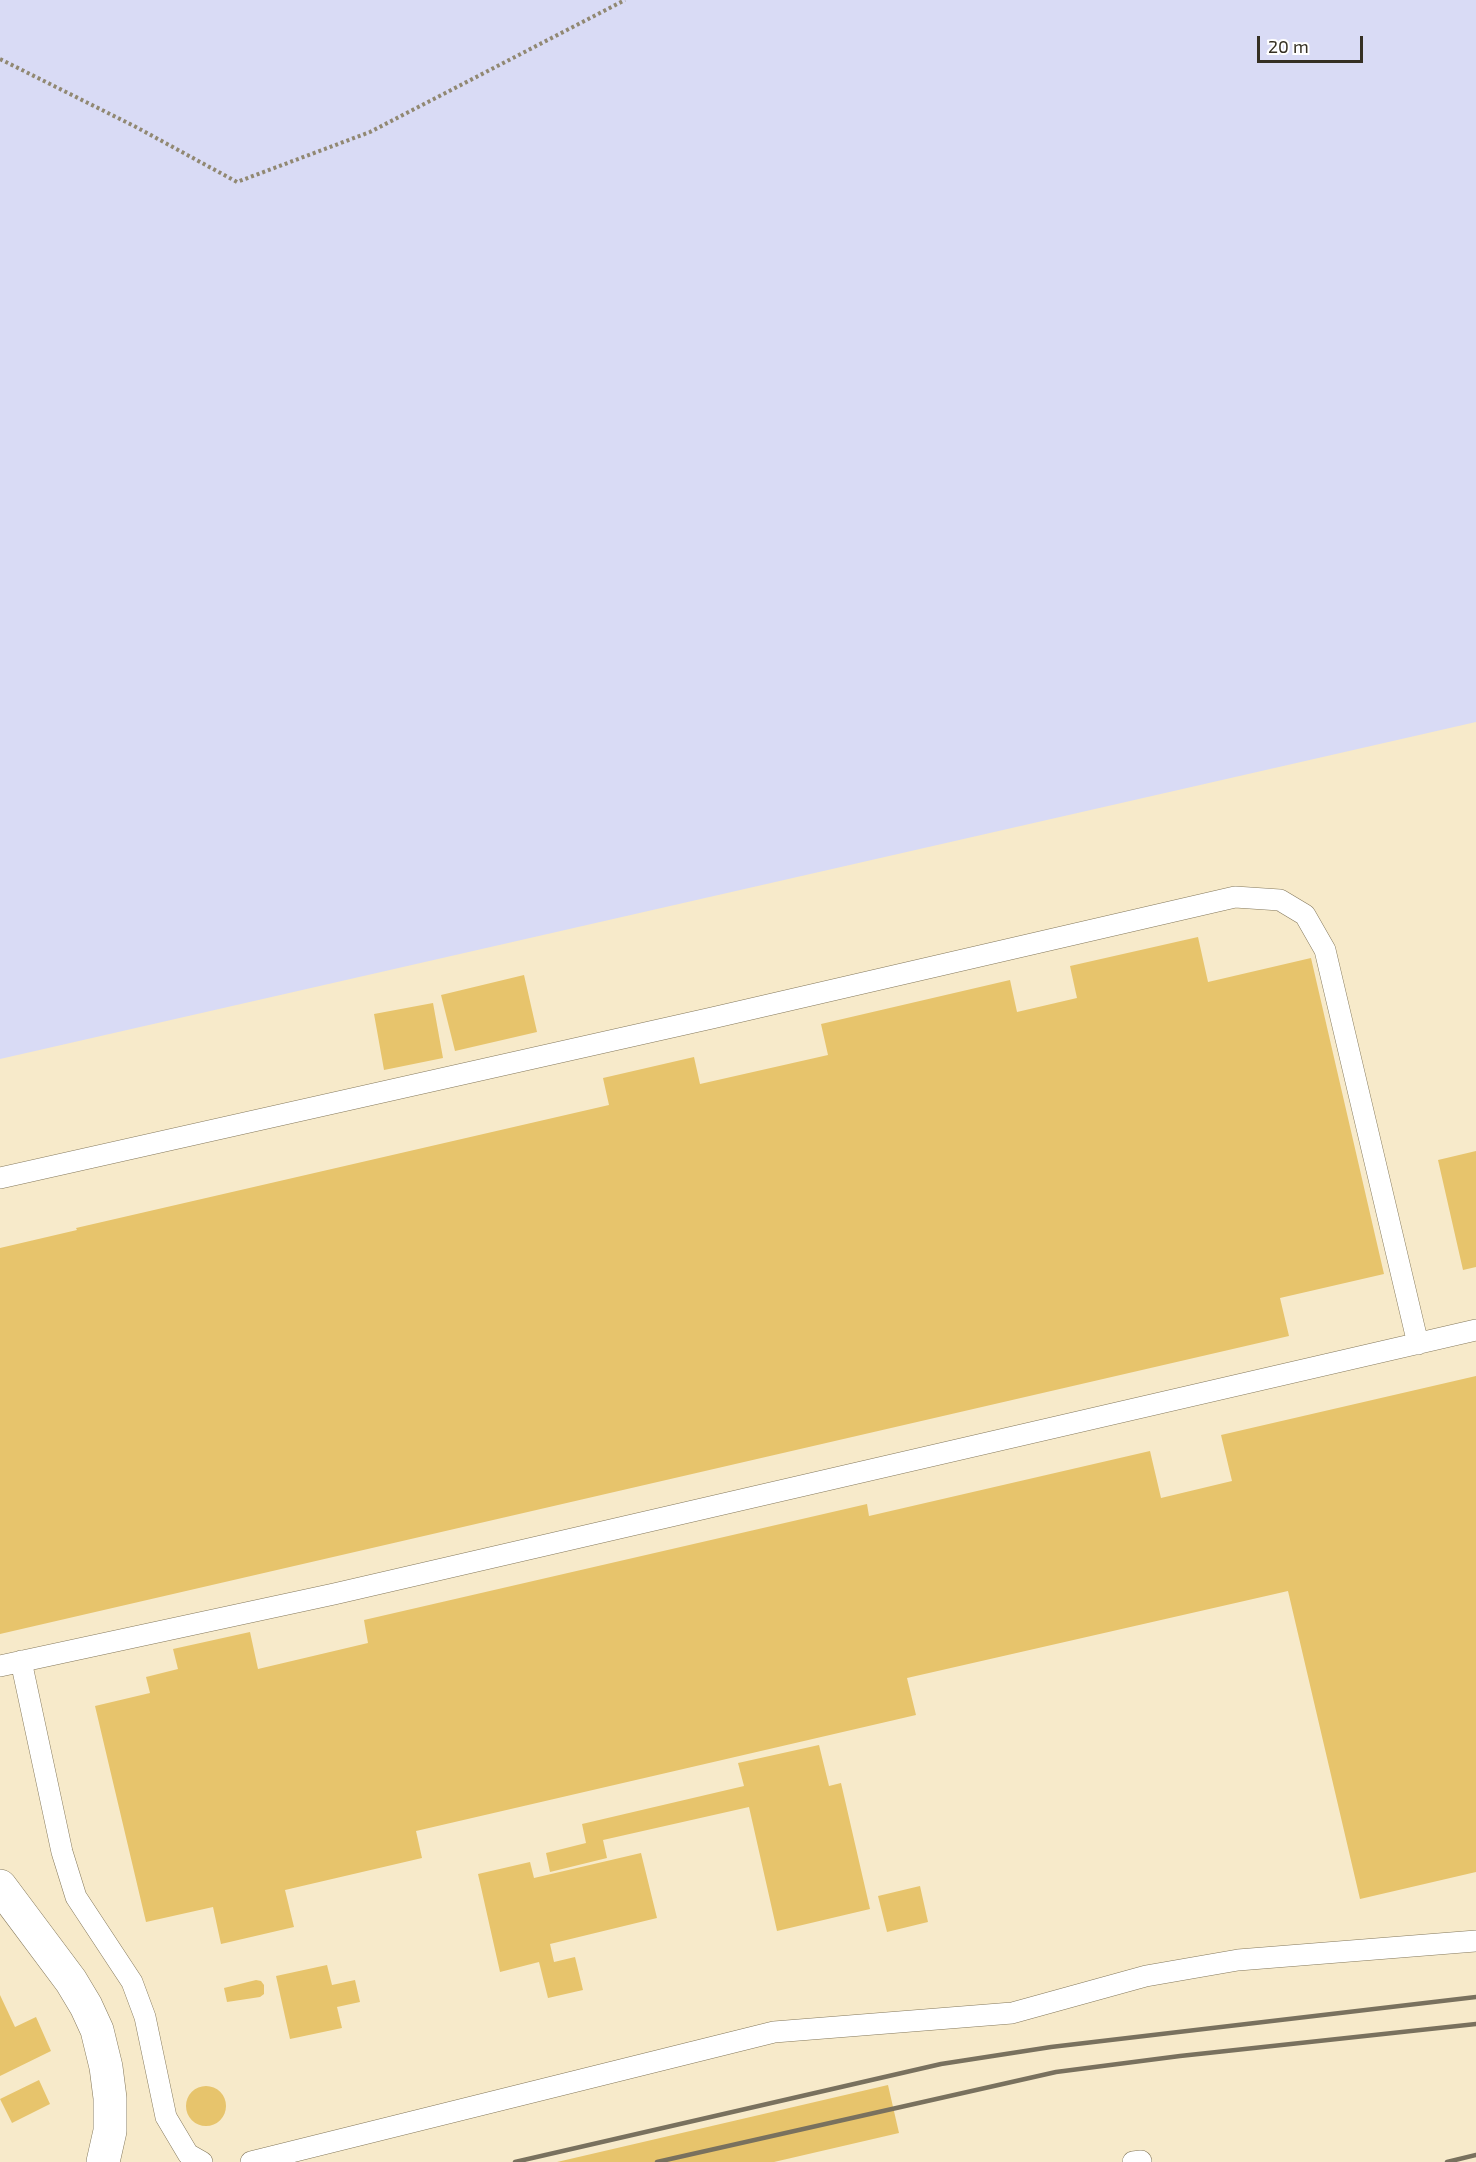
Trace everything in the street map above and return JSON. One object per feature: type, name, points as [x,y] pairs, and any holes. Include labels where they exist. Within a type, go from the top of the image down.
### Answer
[{"type":"street","points":[[0,1886],[71,1981],[97,2030],[106,2067],[110,2098],[110,2131],[103,2162]]},
{"type":"lane","points":[[0,1178],[712,1018],[1235,897],[1280,900],[1305,915],[1325,950],[1418,1344]]},
{"type":"lane","points":[[0,1666],[334,1594],[1476,1330]]},
{"type":"lane","points":[[21,1661],[62,1852],[76,1897],[132,1982],[145,2017],[166,2117],[188,2154],[202,2162]]},
{"type":"lane","points":[[251,2162],[774,2032],[1012,2013],[1146,1976],[1238,1960],[1476,1941]]},
{"type":"path","points":[[0,59],[136,127],[237,182],[370,132],[625,0]]},
{"type":"shaded area","points":[[0,0],[1476,0],[1476,722],[0,1059]]},
{"type":"building","points":[[1198,937],[1208,982],[1311,958],[1384,1274],[1280,1298],[1289,1336],[0,1634],[0,1248],[77,1230],[76,1228],[609,1105],[603,1078],[694,1057],[700,1084],[828,1055],[821,1024],[1010,980],[1017,1012],[1077,998],[1070,966]]},
{"type":"building","points":[[524,975],[537,1032],[455,1051],[441,995]]},
{"type":"building","points":[[433,1003],[443,1058],[384,1070],[374,1014]]},
{"type":"building","points":[[1476,1151],[1476,1267],[1463,1270],[1438,1160]]},
{"type":"building","points":[[1476,1376],[1476,1872],[1360,1899],[1288,1591],[907,1678],[916,1715],[416,1831],[422,1858],[285,1890],[294,1927],[221,1944],[213,1907],[146,1922],[95,1706],[150,1693],[146,1677],[178,1669],[173,1649],[250,1632],[258,1669],[368,1643],[364,1620],[867,1504],[869,1516],[1150,1451],[1161,1498],[1232,1481],[1221,1435]]},
{"type":"building","points":[[819,1745],[829,1786],[841,1783],[870,1909],[777,1931],[749,1807],[603,1840],[607,1858],[550,1872],[546,1853],[586,1843],[582,1824],[744,1786],[738,1763]]},
{"type":"building","points":[[641,1853],[657,1918],[550,1944],[554,1962],[575,1957],[583,1990],[548,1998],[539,1962],[500,1972],[478,1874],[530,1862],[534,1878]]},
{"type":"building","points":[[920,1886],[928,1922],[887,1932],[878,1896]]},
{"type":"building","points":[[327,1965],[332,1985],[355,1980],[360,2002],[337,2007],[342,2028],[290,2039],[276,1976]]},
{"type":"building","points":[[256,1980],[261,1981],[264,1985],[264,1994],[260,1997],[227,2002],[224,1988]]},
{"type":"building","points":[[0,1995],[15,2027],[36,2017],[51,2051],[0,2076]]},
{"type":"building","points":[[39,2080],[50,2104],[12,2123],[0,2099]]},
{"type":"building","points":[[888,2085],[899,2133],[774,2162],[557,2162]]},
{"type":"building","points":[[206,2086],[214,2087],[220,2092],[225,2098],[225,2114],[220,2120],[214,2125],[206,2126],[198,2125],[192,2120],[187,2114],[186,2106],[187,2098],[192,2092],[198,2087]]},
{"type":"railway","points":[[515,2162],[941,2064],[1051,2047],[1476,1997]]},
{"type":"railway","points":[[657,2162],[1056,2072],[1180,2056],[1476,2024]]},
{"type":"railway","points":[[1447,2162],[1476,2155]]}]
